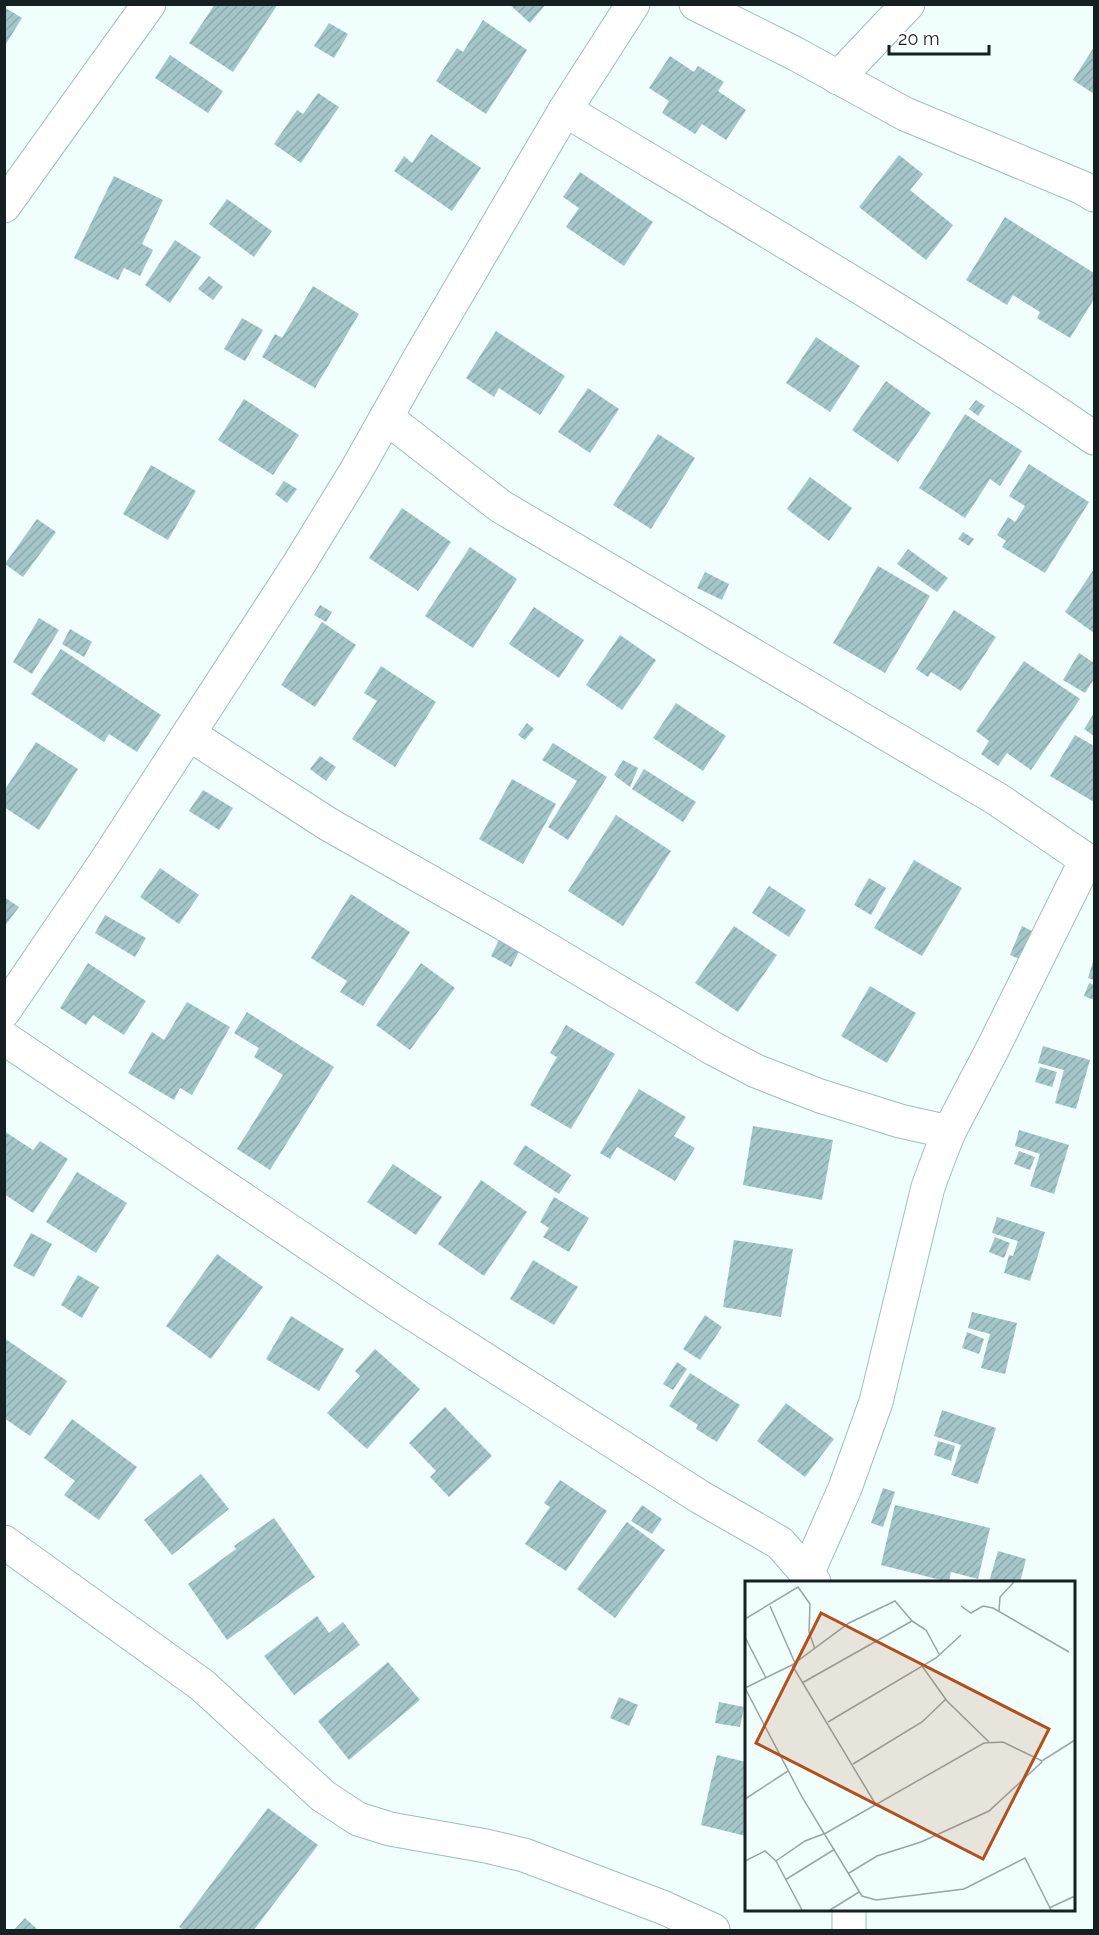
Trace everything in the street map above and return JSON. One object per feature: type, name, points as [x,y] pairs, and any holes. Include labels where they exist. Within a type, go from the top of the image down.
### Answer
[{"type":"street","points":[[4,206],[149,4]]},
{"type":"street","points":[[4,1011],[104,864],[299,564],[387,418],[419,359],[565,111],[633,4]]},
{"type":"street","points":[[696,4],[794,53],[905,114],[1095,195]]},
{"type":"street","points":[[838,78],[908,4]]},
{"type":"street","points":[[565,111],[806,253],[1095,438]]},
{"type":"street","points":[[4,1038],[401,1306],[700,1497],[780,1543],[810,1578],[876,1402],[928,1187],[949,1132],[1090,863],[997,799],[500,506],[387,418]]},
{"type":"street","points":[[189,734],[328,824],[520,933],[714,1049],[756,1071],[852,1107],[949,1132]]},
{"type":"street","points":[[4,1542],[202,1686],[323,1796],[358,1820],[381,1827],[524,1855],[662,1907],[713,1930]]},
{"type":"street","points":[[849,1911],[849,1930]]},
{"type":"building","points":[[215,4],[278,4],[233,72],[189,43]]},
{"type":"building","points":[[509,4],[546,4],[530,23]]},
{"type":"building","points":[[4,7],[22,18],[4,47]]},
{"type":"building","points":[[483,20],[527,50],[486,114],[436,81],[457,48],[463,52]]},
{"type":"building","points":[[329,23],[348,34],[334,58],[314,46]]},
{"type":"building","points":[[1094,47],[1094,94],[1073,80]]},
{"type":"building","points":[[170,55],[223,91],[208,113],[155,78]]},
{"type":"building","points":[[670,56],[694,72],[698,66],[724,82],[718,91],[746,110],[726,140],[702,124],[695,134],[662,113],[669,101],[649,88]]},
{"type":"building","points":[[318,93],[339,107],[301,163],[274,144],[297,110],[303,114]]},
{"type":"building","points":[[431,134],[481,168],[452,211],[394,171],[404,156],[412,163]]},
{"type":"building","points":[[899,155],[923,174],[910,190],[953,225],[926,260],[859,207]]},
{"type":"building","points":[[580,172],[653,222],[624,266],[566,227],[579,208],[563,197]]},
{"type":"building","points":[[114,176],[163,200],[142,244],[153,250],[140,276],[124,268],[118,280],[74,258]]},
{"type":"building","points":[[227,199],[272,231],[254,257],[209,224]]},
{"type":"building","points":[[1005,217],[1094,273],[1094,299],[1070,338],[1037,318],[1040,312],[1013,295],[1007,305],[966,280]]},
{"type":"building","points":[[175,240],[201,257],[170,303],[145,285]]},
{"type":"building","points":[[209,276],[223,287],[213,300],[198,289]]},
{"type":"building","points":[[313,286],[359,314],[315,388],[262,357],[275,334],[282,338]]},
{"type":"building","points":[[242,318],[263,330],[245,361],[224,349]]},
{"type":"building","points":[[496,331],[565,376],[540,415],[499,388],[494,397],[466,378]]},
{"type":"building","points":[[816,337],[860,366],[830,412],[786,383]]},
{"type":"building","points":[[886,381],[931,413],[898,462],[852,430]]},
{"type":"building","points":[[588,388],[619,409],[590,453],[558,432]]},
{"type":"building","points":[[244,399],[299,435],[273,475],[218,440]]},
{"type":"building","points":[[976,400],[985,406],[978,416],[969,409]]},
{"type":"building","points":[[965,414],[1022,451],[1000,486],[990,479],[965,518],[919,488]]},
{"type":"building","points":[[658,434],[695,458],[651,529],[613,505]]},
{"type":"building","points":[[1029,464],[1089,502],[1045,573],[1002,547],[1006,541],[997,535],[1008,517],[1015,522],[1025,506],[1009,496]]},
{"type":"building","points":[[151,465],[196,491],[168,540],[123,514]]},
{"type":"building","points":[[810,477],[852,508],[829,541],[787,509]]},
{"type":"building","points":[[284,481],[297,489],[287,503],[275,494]]},
{"type":"building","points":[[402,508],[451,542],[418,591],[369,558]]},
{"type":"building","points":[[37,519],[56,532],[23,577],[5,564]]},
{"type":"building","points":[[963,532],[974,539],[969,546],[958,539]]},
{"type":"building","points":[[470,547],[517,579],[473,648],[425,616]]},
{"type":"building","points":[[908,549],[948,578],[937,592],[897,564]]},
{"type":"building","points":[[878,566],[930,596],[885,673],[833,643]]},
{"type":"building","points":[[1094,569],[1094,633],[1065,612]]},
{"type":"building","points":[[705,572],[729,584],[722,600],[697,588]]},
{"type":"building","points":[[320,605],[332,612],[326,622],[314,615]]},
{"type":"building","points":[[534,607],[584,640],[559,678],[509,644]]},
{"type":"building","points":[[954,610],[996,637],[961,691],[931,672],[928,677],[916,669]]},
{"type":"building","points":[[39,618],[59,630],[32,674],[13,662]]},
{"type":"building","points":[[322,622],[356,645],[315,707],[281,685]]},
{"type":"building","points":[[70,629],[92,642],[84,657],[62,644]]},
{"type":"building","points":[[620,635],[656,660],[622,710],[586,685]]},
{"type":"building","points":[[61,649],[161,715],[137,752],[109,734],[104,742],[31,694]]},
{"type":"building","points":[[1079,653],[1094,663],[1094,679],[1085,693],[1063,680]]},
{"type":"building","points":[[1024,661],[1080,699],[1031,770],[1007,753],[998,766],[981,754],[989,741],[976,731]]},
{"type":"building","points":[[381,666],[436,702],[395,767],[352,739],[377,701],[364,693]]},
{"type":"building","points":[[676,703],[726,736],[703,771],[653,738]]},
{"type":"building","points":[[1094,713],[1094,736],[1084,729]]},
{"type":"building","points":[[527,723],[534,729],[525,740],[518,735]]},
{"type":"building","points":[[1075,735],[1094,746],[1094,802],[1050,776]]},
{"type":"building","points":[[36,742],[78,769],[39,830],[4,807],[4,791]]},
{"type":"building","points":[[553,743],[607,777],[568,840],[548,827],[577,781],[542,760]]},
{"type":"building","points":[[320,756],[336,767],[326,781],[310,769]]},
{"type":"building","points":[[623,760],[638,768],[630,787],[614,775]]},
{"type":"building","points":[[644,769],[696,802],[683,822],[632,789]]},
{"type":"building","points":[[512,779],[556,804],[523,864],[479,839]]},
{"type":"building","points":[[203,790],[233,808],[219,830],[189,811]]},
{"type":"building","points":[[616,815],[671,851],[623,926],[568,891]]},
{"type":"building","points":[[914,860],[962,888],[922,956],[874,928]]},
{"type":"building","points":[[160,868],[199,895],[179,924],[140,897]]},
{"type":"building","points":[[869,878],[886,888],[871,915],[854,905]]},
{"type":"building","points":[[769,886],[806,910],[789,937],[752,913]]},
{"type":"building","points":[[351,894],[410,932],[363,1006],[340,992],[347,981],[311,958]]},
{"type":"building","points":[[4,897],[19,907],[4,927]]},
{"type":"building","points":[[105,915],[146,938],[135,957],[95,933]]},
{"type":"building","points":[[734,926],[777,955],[738,1012],[695,983]]},
{"type":"building","points":[[1022,926],[1036,933],[1024,961],[1010,955]]},
{"type":"building","points":[[500,938],[521,948],[511,967],[491,956]]},
{"type":"building","points":[[1094,958],[1094,980],[1088,978]]},
{"type":"building","points":[[88,963],[146,1001],[124,1035],[93,1015],[86,1025],[60,1008]]},
{"type":"building","points":[[421,963],[455,988],[410,1050],[376,1025]]},
{"type":"building","points":[[1089,983],[1094,985],[1094,1000],[1084,996]]},
{"type":"building","points":[[870,986],[916,1013],[887,1063],[841,1036]]},
{"type":"building","points":[[187,1002],[230,1027],[192,1095],[180,1088],[174,1100],[128,1073],[152,1032],[164,1040]]},
{"type":"building","points":[[247,1012],[334,1067],[270,1170],[237,1149],[283,1075],[254,1057],[259,1048],[234,1033]]},
{"type":"building","points":[[566,1025],[615,1054],[571,1129],[530,1105],[557,1057],[550,1053]]},
{"type":"building","points":[[1043,1046],[1090,1060],[1076,1109],[1055,1103],[1064,1070],[1038,1063]]},
{"type":"building","points":[[1040,1067],[1057,1072],[1052,1087],[1035,1082]]},
{"type":"building","points":[[639,1089],[686,1117],[674,1136],[695,1148],[675,1181],[617,1147],[610,1159],[600,1153]]},
{"type":"building","points":[[753,1126],[833,1140],[822,1200],[743,1185]]},
{"type":"building","points":[[1019,1130],[1069,1145],[1054,1194],[1030,1186],[1040,1154],[1015,1146]]},
{"type":"building","points":[[4,1131],[33,1150],[40,1141],[68,1159],[33,1213],[4,1194]]},
{"type":"building","points":[[525,1145],[571,1175],[559,1194],[513,1164]]},
{"type":"building","points":[[1019,1151],[1035,1157],[1030,1170],[1014,1164]]},
{"type":"building","points":[[393,1164],[442,1197],[416,1235],[367,1202]]},
{"type":"building","points":[[77,1172],[127,1203],[96,1253],[46,1222]]},
{"type":"building","points":[[481,1180],[527,1212],[484,1276],[438,1244]]},
{"type":"building","points":[[554,1197],[589,1218],[569,1252],[543,1237],[549,1228],[540,1222]]},
{"type":"building","points":[[997,1217],[1045,1232],[1030,1281],[1004,1273],[1009,1255],[1013,1256],[1018,1241],[992,1233]]},
{"type":"building","points":[[31,1233],[52,1244],[34,1277],[13,1266]]},
{"type":"building","points":[[995,1237],[1010,1243],[1004,1258],[989,1252]]},
{"type":"building","points":[[734,1240],[793,1249],[781,1317],[723,1307]]},
{"type":"building","points":[[217,1254],[263,1287],[211,1359],[166,1326]]},
{"type":"building","points":[[533,1260],[578,1287],[554,1325],[510,1299]]},
{"type":"building","points":[[78,1275],[99,1287],[82,1318],[61,1305]]},
{"type":"building","points":[[972,1312],[1017,1323],[1005,1374],[981,1368],[990,1334],[968,1328]]},
{"type":"building","points":[[705,1315],[722,1327],[700,1360],[683,1349]]},
{"type":"building","points":[[291,1316],[344,1349],[319,1391],[266,1359]]},
{"type":"building","points":[[967,1332],[984,1339],[979,1354],[962,1348]]},
{"type":"building","points":[[4,1338],[67,1381],[30,1436],[4,1418]]},
{"type":"building","points":[[375,1349],[420,1389],[367,1449],[327,1413],[360,1376],[355,1371]]},
{"type":"building","points":[[677,1362],[687,1369],[673,1390],[663,1384]]},
{"type":"building","points":[[690,1373],[740,1405],[717,1442],[696,1429],[698,1425],[669,1406]]},
{"type":"building","points":[[786,1403],[834,1439],[805,1477],[757,1441]]},
{"type":"building","points":[[445,1407],[492,1456],[449,1497],[430,1477],[436,1471],[409,1443]]},
{"type":"building","points":[[942,1410],[996,1428],[978,1484],[951,1475],[961,1445],[934,1436]]},
{"type":"building","points":[[72,1419],[137,1467],[99,1520],[64,1495],[75,1481],[44,1458]]},
{"type":"building","points":[[938,1441],[955,1446],[951,1461],[934,1455]]},
{"type":"building","points":[[201,1474],[229,1509],[172,1555],[144,1520]]},
{"type":"building","points":[[560,1480],[607,1511],[566,1571],[525,1544],[550,1507],[544,1503]]},
{"type":"building","points":[[883,1488],[895,1492],[883,1527],[871,1523]]},
{"type":"building","points":[[642,1505],[662,1519],[652,1534],[631,1521]]},
{"type":"building","points":[[895,1505],[990,1528],[978,1579],[951,1572],[949,1581],[945,1581],[881,1565]]},
{"type":"building","points":[[274,1518],[315,1577],[227,1640],[188,1584],[236,1549],[234,1546]]},
{"type":"building","points":[[627,1522],[665,1550],[615,1618],[577,1589]]},
{"type":"building","points":[[998,1551],[1026,1559],[1020,1581],[989,1581]]},
{"type":"building","points":[[317,1616],[329,1633],[343,1622],[360,1645],[294,1695],[264,1656]]},
{"type":"building","points":[[388,1662],[420,1700],[349,1760],[318,1721]]},
{"type":"building","points":[[619,1697],[638,1705],[629,1726],[610,1718]]},
{"type":"building","points":[[719,1702],[744,1707],[740,1727],[715,1723]]},
{"type":"building","points":[[717,1755],[745,1762],[745,1836],[701,1825]]},
{"type":"building","points":[[268,1808],[318,1845],[254,1930],[184,1930],[179,1927]]},
{"type":"building","points":[[25,1918],[38,1930],[14,1930]]}]
